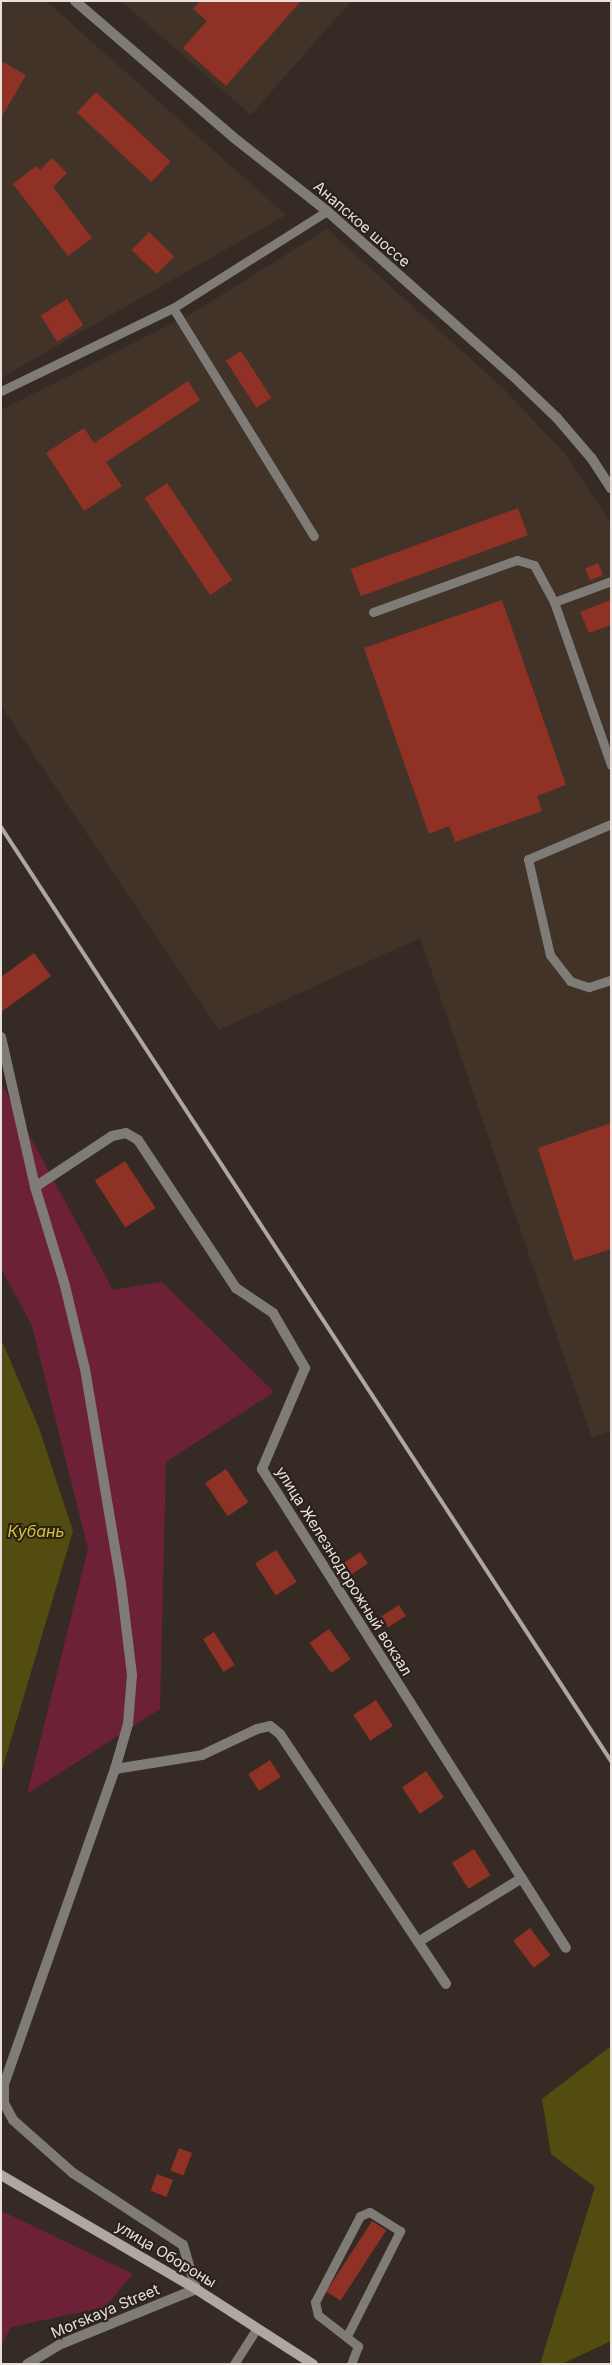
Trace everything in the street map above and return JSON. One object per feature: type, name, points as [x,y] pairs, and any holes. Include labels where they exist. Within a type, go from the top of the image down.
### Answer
[{"type":"main road","name":"улица Обороны","points":[[1,2175],[196,2289],[313,2364]]},
{"type":"street","name":"Анапское шоссе","points":[[75,1],[233,137],[327,211],[557,418],[592,459],[611,488]]},
{"type":"street","points":[[1,1037],[34,1187],[65,1286],[85,1369],[120,1584],[132,1675],[128,1724],[115,1769],[4,2085],[4,2103],[13,2120],[73,2173],[184,2245],[196,2289]]},
{"type":"street","name":"улица Железнодорожный вокзал","points":[[34,1187],[112,1136],[126,1133],[138,1140],[236,1288],[273,1313],[305,1368],[262,1469],[566,1948]]},
{"type":"street","points":[[115,1769],[202,1755],[257,1729],[270,1726],[280,1734],[446,1984]]},
{"type":"street","points":[[418,1942],[522,1878]]},
{"type":"street","name":"Morskaya Street","points":[[27,2364],[59,2345],[196,2289]]},
{"type":"lane","points":[[1,391],[173,308],[327,211]]},
{"type":"lane","points":[[173,308],[314,536]]},
{"type":"lane","points":[[373,612],[517,560],[534,564],[554,602],[611,765]]},
{"type":"lane","points":[[554,602],[611,581]]},
{"type":"lane","points":[[611,824],[528,859],[550,955],[570,981],[589,987],[611,980]]},
{"type":"lane","points":[[347,2336],[400,2231],[369,2212],[360,2216],[315,2302],[318,2315],[358,2346],[350,2364]]},
{"type":"lane","points":[[234,2364],[258,2328]]},
{"type":"shaded area","points":[[1,1],[46,1],[286,215],[1,378]]},
{"type":"shaded area","points":[[121,1],[351,1],[251,115]]},
{"type":"shaded area","points":[[327,229],[504,389],[565,454],[611,523],[611,1431],[592,1438],[420,938],[219,1030],[1,706],[1,410],[193,313]]},
{"type":"shaded area","points":[[1,1083],[113,1290],[162,1282],[274,1392],[166,1462],[160,1709],[27,1794],[88,1549],[32,1326],[1,1268]]},
{"type":"shaded area","points":[[1,2211],[133,2274],[105,2307],[11,2327],[1,2346]]},
{"type":"water","name":"Кубань","points":[[1,1339],[39,1428],[73,1531],[1,1773]]},
{"type":"water","points":[[611,2046],[611,2341],[562,2364],[540,2364],[595,2187],[551,2154],[542,2099]]},
{"type":"building","points":[[200,1],[301,1],[226,86],[183,48],[207,21],[193,9]]},
{"type":"building","points":[[1,61],[26,75],[1,118]]},
{"type":"building","points":[[96,92],[171,162],[152,182],[77,112]]},
{"type":"building","points":[[52,158],[67,173],[53,187],[92,238],[68,256],[13,184],[36,166],[40,170]]},
{"type":"building","points":[[149,232],[174,256],[157,274],[132,250]]},
{"type":"building","points":[[67,299],[83,325],[57,342],[41,315]]},
{"type":"building","points":[[241,351],[271,398],[256,408],[226,361]]},
{"type":"building","points":[[188,381],[200,400],[106,462],[122,486],[84,511],[46,453],[84,428],[94,443]]},
{"type":"building","points":[[167,483],[232,580],[210,595],[145,498]]},
{"type":"building","points":[[518,508],[528,535],[361,596],[351,569]]},
{"type":"building","points":[[598,563],[603,575],[590,580],[585,568]]},
{"type":"building","points":[[502,600],[566,785],[537,796],[542,811],[455,842],[449,826],[429,834],[364,648]]},
{"type":"building","points":[[611,600],[611,625],[589,633],[580,612]]},
{"type":"building","points":[[34,953],[51,976],[1,1012],[1,977]]},
{"type":"building","points":[[611,1123],[611,1249],[574,1261],[538,1148]]},
{"type":"building","points":[[125,1161],[155,1208],[125,1228],[95,1181]]},
{"type":"building","points":[[226,1469],[248,1502],[228,1516],[205,1483]]},
{"type":"building","points":[[276,1550],[297,1582],[276,1595],[255,1564]]},
{"type":"building","points":[[360,1552],[368,1564],[352,1574],[344,1563]]},
{"type":"building","points":[[399,1605],[406,1616],[388,1627],[381,1616]]},
{"type":"building","points":[[329,1629],[351,1659],[331,1673],[310,1643]]},
{"type":"building","points":[[214,1632],[235,1665],[224,1672],[203,1639]]},
{"type":"building","points":[[376,1700],[393,1726],[370,1741],[353,1715]]},
{"type":"building","points":[[270,1760],[281,1777],[259,1791],[248,1774]]},
{"type":"building","points":[[426,1771],[444,1798],[420,1814],[402,1787]]},
{"type":"building","points":[[474,1849],[490,1875],[468,1889],[452,1863]]},
{"type":"building","points":[[530,1928],[550,1955],[534,1968],[513,1941]]},
{"type":"building","points":[[179,2148],[192,2153],[183,2175],[170,2170]]},
{"type":"building","points":[[157,2174],[173,2180],[166,2197],[151,2191]]},
{"type":"building","points":[[372,2221],[386,2230],[341,2301],[326,2291]]},
{"type":"railway","points":[[1,827],[611,1761]]}]
